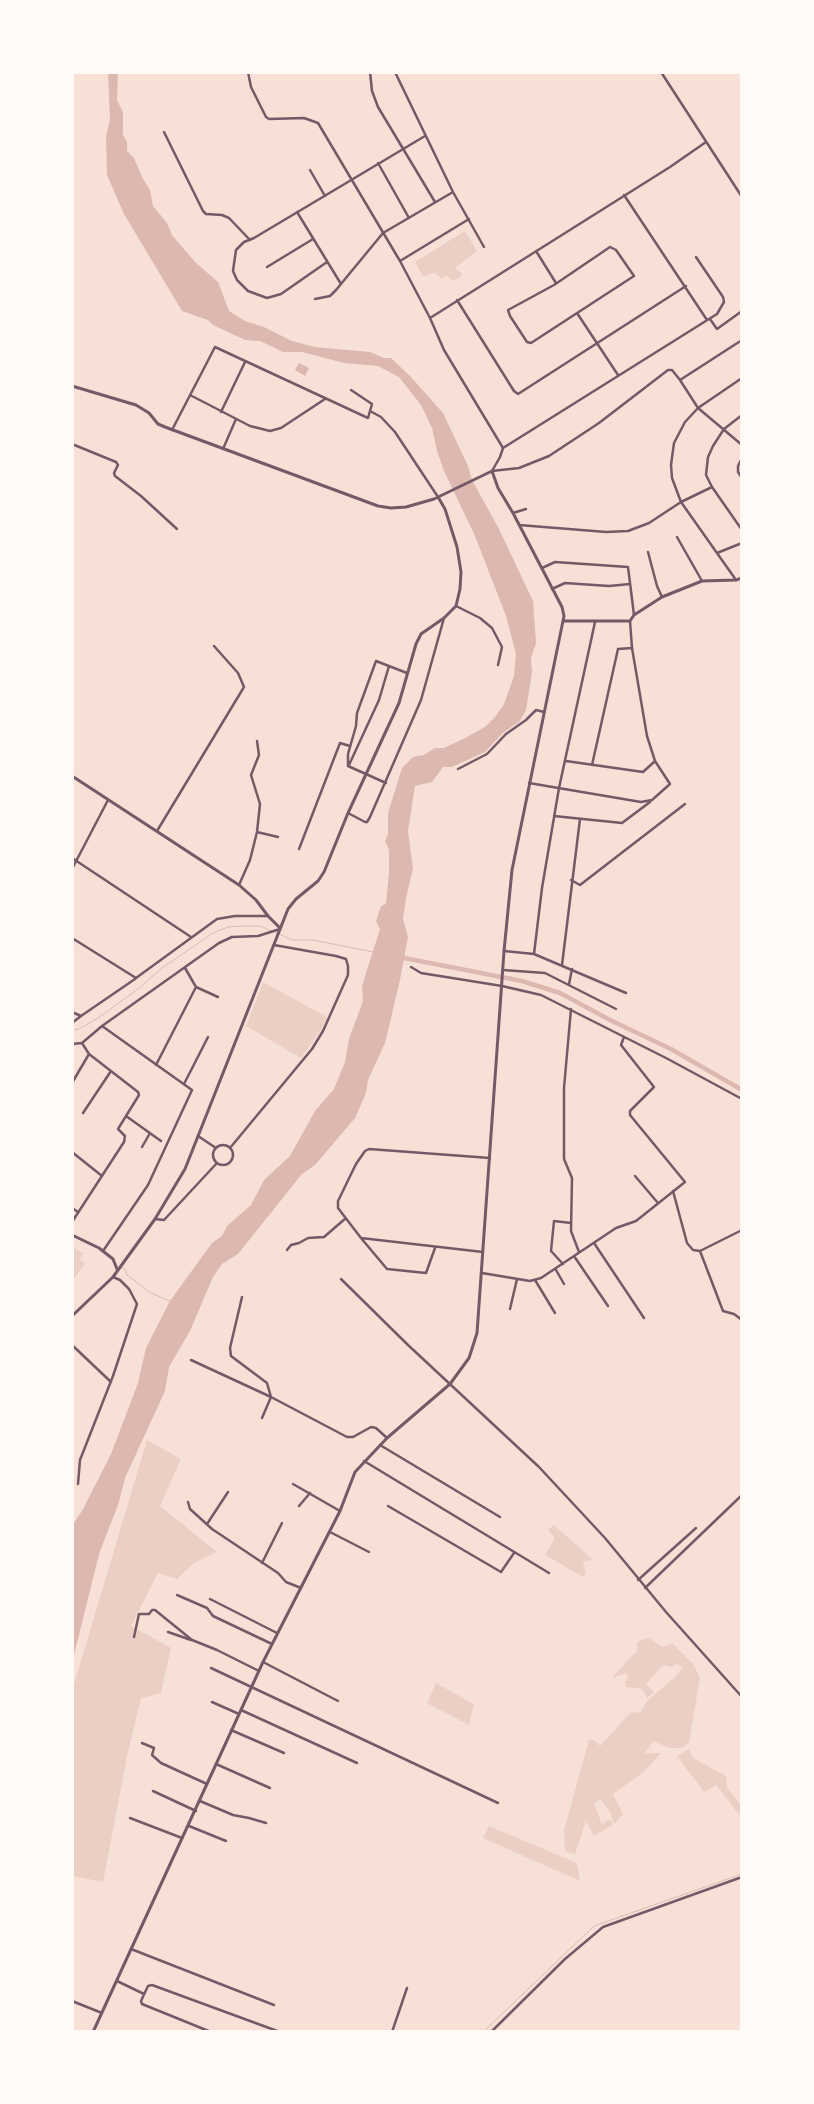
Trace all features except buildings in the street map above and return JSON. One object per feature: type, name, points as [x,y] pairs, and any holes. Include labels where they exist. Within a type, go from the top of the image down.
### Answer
[{"type":"street","points":[[248,72],[251,87],[268,119],[304,118],[318,123],[400,261],[430,318],[444,350],[503,448]]},
{"type":"street","points":[[370,72],[372,91],[378,107],[435,202]]},
{"type":"street","points":[[395,72],[453,192],[484,247]]},
{"type":"street","points":[[661,72],[742,197]]},
{"type":"street","points":[[164,132],[203,211],[206,214],[229,218],[250,240]]},
{"type":"street","points":[[327,262],[281,294],[267,298],[248,291],[237,280],[233,271],[236,250],[239,246],[425,136]]},
{"type":"street","points":[[430,318],[706,142]]},
{"type":"street","points":[[378,163],[409,218]]},
{"type":"street","points":[[310,170],[325,196]]},
{"type":"street","points":[[315,299],[330,296],[383,233],[453,192]]},
{"type":"street","points":[[624,195],[717,329],[742,311]]},
{"type":"street","points":[[297,212],[341,284]]},
{"type":"street","points":[[400,261],[469,219]]},
{"type":"street","points":[[267,266],[313,239]]},
{"type":"street","points":[[610,247],[616,250],[634,276],[531,343],[527,342],[508,310],[556,283],[610,247]]},
{"type":"street","points":[[536,251],[556,283]]},
{"type":"street","points":[[93,2032],[263,1662],[340,1511],[351,1479],[364,1461],[387,1438],[450,1384],[469,1358],[477,1333],[504,951],[512,870],[564,621],[563,611],[513,513],[498,488],[492,471],[503,448],[709,320],[722,307],[723,297],[696,257]]},
{"type":"street","points":[[457,300],[516,394],[520,394],[686,286]]},
{"type":"street","points":[[577,313],[618,375]]},
{"type":"street","points":[[680,380],[742,340]]},
{"type":"street","points":[[172,430],[215,347],[368,418],[372,404],[351,390]]},
{"type":"street","points":[[221,412],[245,362]]},
{"type":"street","points":[[72,386],[136,405],[149,412],[158,424],[172,430],[378,506],[406,507],[438,498],[492,471],[519,468],[549,456],[599,423],[668,370],[672,370],[680,380],[698,408],[742,445]]},
{"type":"street","points":[[736,580],[681,502],[672,478],[672,453],[679,430],[698,408],[742,378]]},
{"type":"street","points":[[190,396],[236,419],[264,430],[275,430],[325,399]]},
{"type":"street","points":[[72,1316],[113,1277],[155,1220],[185,1168],[288,909],[296,899],[318,881],[324,872],[348,813],[399,703],[416,644],[421,634],[444,618],[456,606],[461,572],[457,547],[445,509],[396,432],[381,417],[370,411]]},
{"type":"street","points":[[742,415],[724,429],[708,457],[706,475],[712,487],[742,530]]},
{"type":"street","points":[[223,449],[236,419]]},
{"type":"street","points":[[72,444],[116,462],[118,465],[115,476],[141,496],[177,529]]},
{"type":"street","points":[[742,458],[738,466],[742,478]]},
{"type":"street","points":[[519,525],[606,532],[628,531],[649,523],[681,502],[712,487]]},
{"type":"street","points":[[513,513],[526,509]]},
{"type":"street","points":[[677,536],[702,581]]},
{"type":"street","points":[[717,553],[742,543]]},
{"type":"street","points":[[648,552],[657,586],[662,597]]},
{"type":"street","points":[[541,568],[555,562],[628,567],[634,615]]},
{"type":"street","points":[[554,816],[622,823],[670,784],[654,761],[647,736],[632,648],[630,621],[634,615],[662,597],[702,581],[736,580],[742,578]]},
{"type":"street","points":[[552,589],[565,584],[609,586],[630,584]]},
{"type":"street","points":[[456,606],[480,618],[492,628],[502,647],[498,665]]},
{"type":"street","points":[[348,813],[368,822],[421,700],[444,618]]},
{"type":"street","points":[[564,621],[630,621]]},
{"type":"street","points":[[534,954],[542,888],[559,788],[596,622]]},
{"type":"street","points":[[157,831],[244,687],[238,673],[214,646]]},
{"type":"street","points":[[592,765],[618,649],[632,648]]},
{"type":"street","points":[[348,766],[357,713],[375,662],[407,673]]},
{"type":"street","points":[[348,766],[378,700],[389,666]]},
{"type":"street","points":[[458,769],[487,754],[506,734],[526,720],[536,710],[544,712]]},
{"type":"street","points":[[239,885],[250,860],[260,804],[251,775],[259,755],[257,741]]},
{"type":"street","points":[[299,849],[340,743],[350,746]]},
{"type":"street","points":[[566,761],[643,772],[654,761]]},
{"type":"street","points":[[348,766],[386,783]]},
{"type":"street","points":[[72,776],[239,885],[256,900],[279,930]]},
{"type":"street","points":[[529,782],[641,802],[652,800]]},
{"type":"street","points":[[72,869],[109,799]]},
{"type":"street","points":[[571,880],[580,885],[685,804]]},
{"type":"street","points":[[562,965],[580,819]]},
{"type":"street","points":[[256,832],[278,837]]},
{"type":"street","points":[[72,858],[191,937]]},
{"type":"street","points":[[72,1023],[217,919],[235,916],[268,916]]},
{"type":"street","points":[[73,1045],[82,1043],[102,1026],[219,943],[232,936],[258,936],[279,930]]},
{"type":"street","points":[[72,938],[136,978]]},
{"type":"street","points":[[230,1148],[312,1048],[323,1031],[348,976],[346,960],[336,956],[274,945]]},
{"type":"street","points":[[504,951],[534,954],[626,993]]},
{"type":"street","points":[[411,967],[421,972],[503,985],[541,995],[742,1099]]},
{"type":"street","points":[[184,968],[196,987],[218,997]]},
{"type":"street","points":[[569,984],[572,969]]},
{"type":"street","points":[[503,973],[545,972],[616,1009]]},
{"type":"street","points":[[156,1065],[196,987]]},
{"type":"street","points":[[571,1009],[564,1088],[564,1159],[572,1178],[571,1231],[579,1252]]},
{"type":"street","points":[[72,1012],[81,1016]]},
{"type":"street","points":[[102,1026],[192,1090],[148,1185],[103,1251]]},
{"type":"street","points":[[184,1084],[208,1037]]},
{"type":"street","points":[[482,1273],[535,1280],[556,1270],[579,1252],[616,1228],[636,1221],[686,1182],[630,1115],[630,1111],[654,1087],[621,1045],[624,1038]]},
{"type":"street","points":[[72,1222],[124,1142],[125,1136],[118,1129],[138,1098],[138,1092],[89,1054],[82,1043]]},
{"type":"street","points":[[72,1083],[89,1054]]},
{"type":"street","points":[[83,1113],[111,1070]]},
{"type":"street","points":[[126,1116],[160,1141]]},
{"type":"street","points":[[142,1147],[150,1133]]},
{"type":"street","points":[[198,1136],[216,1148]]},
{"type":"street","points":[[223,1145],[230,1148],[233,1155],[231,1162],[224,1165],[216,1163],[213,1155],[216,1148],[223,1145]]},
{"type":"street","points":[[435,1247],[426,1273],[387,1269],[338,1208],[338,1201],[356,1164],[365,1151],[369,1149],[490,1158]]},
{"type":"street","points":[[72,1152],[102,1176]]},
{"type":"street","points":[[155,1220],[164,1220],[216,1163]]},
{"type":"street","points":[[635,1176],[658,1203]]},
{"type":"street","points":[[673,1191],[687,1243],[693,1250],[700,1252],[742,1230]]},
{"type":"street","points":[[72,1208],[78,1212]]},
{"type":"street","points":[[287,1250],[291,1245],[308,1238],[324,1237],[346,1218]]},
{"type":"street","points":[[563,1264],[551,1251],[554,1222],[571,1223]]},
{"type":"street","points":[[73,1236],[103,1251],[113,1259],[117,1270]]},
{"type":"street","points":[[362,1238],[483,1252]]},
{"type":"street","points":[[594,1243],[644,1318]]},
{"type":"street","points":[[700,1252],[723,1311],[734,1314],[742,1320]]},
{"type":"street","points":[[574,1256],[608,1306]]},
{"type":"street","points":[[556,1270],[564,1284]]},
{"type":"street","points":[[78,1484],[80,1460],[111,1382],[137,1304],[129,1289],[120,1280],[113,1277]]},
{"type":"street","points":[[341,1279],[539,1467],[605,1538],[638,1580],[742,1697]]},
{"type":"street","points":[[510,1308],[517,1279]]},
{"type":"street","points":[[535,1280],[555,1313]]},
{"type":"street","points":[[242,1297],[230,1348],[231,1356],[267,1383],[271,1398],[262,1418]]},
{"type":"street","points":[[72,1345],[111,1382]]},
{"type":"street","points":[[191,1360],[347,1437],[353,1437],[372,1427],[376,1428],[387,1438]]},
{"type":"street","points":[[380,1445],[500,1517]]},
{"type":"street","points":[[364,1461],[549,1573]]},
{"type":"street","points":[[293,1484],[340,1511]]},
{"type":"street","points":[[207,1524],[228,1492]]},
{"type":"street","points":[[299,1506],[310,1493]]},
{"type":"street","points":[[645,1588],[742,1495]]},
{"type":"street","points":[[188,1502],[190,1509],[207,1524],[278,1574],[286,1582],[302,1588]]},
{"type":"street","points":[[388,1506],[501,1572],[514,1553]]},
{"type":"street","points":[[262,1563],[282,1522]]},
{"type":"street","points":[[638,1580],[696,1528]]},
{"type":"street","points":[[330,1532],[369,1552]]},
{"type":"street","points":[[177,1595],[208,1608],[213,1616],[272,1644]]},
{"type":"street","points":[[210,1599],[277,1633]]},
{"type":"street","points":[[134,1637],[139,1614],[149,1614],[153,1610],[192,1640]]},
{"type":"street","points":[[168,1632],[217,1650],[259,1671]]},
{"type":"street","points":[[263,1662],[338,1701]]},
{"type":"street","points":[[211,1668],[498,1803]]},
{"type":"street","points":[[212,1702],[240,1712],[357,1763]]},
{"type":"street","points":[[231,1730],[284,1753]]},
{"type":"street","points":[[142,1743],[154,1748],[152,1756],[160,1764],[208,1784]]},
{"type":"street","points":[[216,1764],[270,1788]]},
{"type":"street","points":[[152,1791],[196,1811]]},
{"type":"street","points":[[200,1802],[233,1815],[266,1823]]},
{"type":"street","points":[[130,1818],[183,1839]]},
{"type":"street","points":[[189,1826],[226,1841]]},
{"type":"street","points":[[491,2032],[565,1959],[602,1926],[742,1877]]},
{"type":"street","points":[[131,1949],[274,2006]]},
{"type":"street","points":[[117,1981],[144,1994]]},
{"type":"street","points":[[211,2032],[142,2004],[140,2001],[148,1986],[152,1985],[280,2032]]},
{"type":"street","points":[[392,2032],[406,1988]]},
{"type":"street","points":[[72,2001],[102,2013]]},
{"type":"street","points":[[267,2032],[269,2027]]},
{"type":"shaded area","points":[[118,72],[117,100],[123,112],[123,135],[127,142],[127,151],[134,158],[150,190],[153,206],[167,223],[172,235],[195,262],[218,282],[229,311],[245,321],[264,327],[292,341],[315,347],[370,352],[384,358],[391,358],[443,413],[468,466],[472,480],[499,529],[533,601],[536,643],[531,658],[532,672],[526,710],[520,721],[503,733],[485,752],[452,767],[443,767],[432,782],[415,786],[408,831],[413,869],[403,919],[408,937],[385,1043],[368,1080],[366,1093],[355,1118],[315,1165],[302,1174],[238,1254],[222,1264],[213,1277],[190,1331],[169,1367],[165,1391],[125,1478],[119,1502],[99,1554],[73,1659],[73,1524],[82,1511],[111,1454],[138,1383],[146,1348],[170,1301],[212,1243],[222,1236],[227,1226],[251,1205],[264,1180],[290,1156],[315,1111],[334,1089],[345,1062],[349,1039],[363,1001],[362,986],[380,929],[376,921],[381,906],[386,904],[389,850],[385,841],[388,834],[388,813],[402,768],[413,757],[424,755],[435,748],[444,748],[465,738],[485,727],[495,717],[504,704],[514,676],[516,654],[506,616],[475,536],[444,471],[432,428],[421,405],[399,377],[378,366],[344,363],[302,352],[283,352],[260,341],[245,340],[213,325],[208,320],[182,311],[124,214],[107,175],[106,137],[110,119],[108,73]]},
{"type":"shaded area","points":[[465,231],[477,251],[455,268],[463,275],[453,281],[447,276],[441,279],[435,272],[423,277],[415,262]]},
{"type":"shaded area","points":[[299,363],[309,368],[305,376],[295,370]]},
{"type":"shaded area","points":[[263,982],[327,1017],[321,1030],[301,1058],[246,1026]]},
{"type":"shaded area","points":[[73,1248],[83,1253],[80,1259],[85,1264],[73,1280],[74,1271]]},
{"type":"shaded area","points":[[147,1440],[181,1459],[160,1506],[217,1552],[194,1563],[177,1579],[158,1573],[131,1626],[171,1648],[161,1693],[141,1698],[128,1752],[103,1882],[73,1876],[72,1691]]},
{"type":"shaded area","points":[[554,1525],[593,1560],[583,1561],[586,1574],[583,1577],[545,1555],[555,1538],[548,1530]]},
{"type":"shaded area","points":[[649,1638],[662,1647],[672,1643],[693,1664],[700,1677],[689,1743],[682,1748],[669,1748],[653,1741],[645,1753],[661,1753],[645,1771],[613,1794],[623,1814],[614,1824],[610,1812],[600,1799],[594,1804],[602,1824],[610,1819],[613,1825],[594,1836],[586,1821],[575,1854],[565,1851],[564,1830],[589,1740],[594,1740],[600,1746],[630,1713],[641,1712],[647,1701],[683,1668],[677,1664],[671,1667],[663,1665],[646,1684],[654,1692],[647,1698],[642,1689],[626,1687],[625,1682],[628,1677],[626,1673],[614,1678],[613,1676],[637,1651],[637,1642]]},
{"type":"shaded area","points":[[436,1683],[474,1704],[469,1725],[427,1703]]},
{"type":"shaded area","points":[[689,1749],[693,1758],[726,1776],[727,1788],[741,1805],[741,1817],[716,1785],[704,1792],[677,1756]]},
{"type":"shaded area","points":[[489,1826],[577,1863],[580,1881],[483,1838]]},
{"type":"waterway","points":[[72,1030],[79,1029],[98,1018],[138,989],[162,968],[213,933],[228,927],[241,926],[261,926],[271,931]]},
{"type":"waterway","points":[[275,932],[292,940],[313,940],[373,952]]},
{"type":"waterway","points":[[399,957],[522,981],[560,993],[610,1020],[671,1049],[742,1090]]},
{"type":"waterway","points":[[122,1268],[125,1269],[127,1275],[151,1293],[170,1301]]},
{"type":"waterway","points":[[483,2032],[594,1926],[742,1874]]}]
